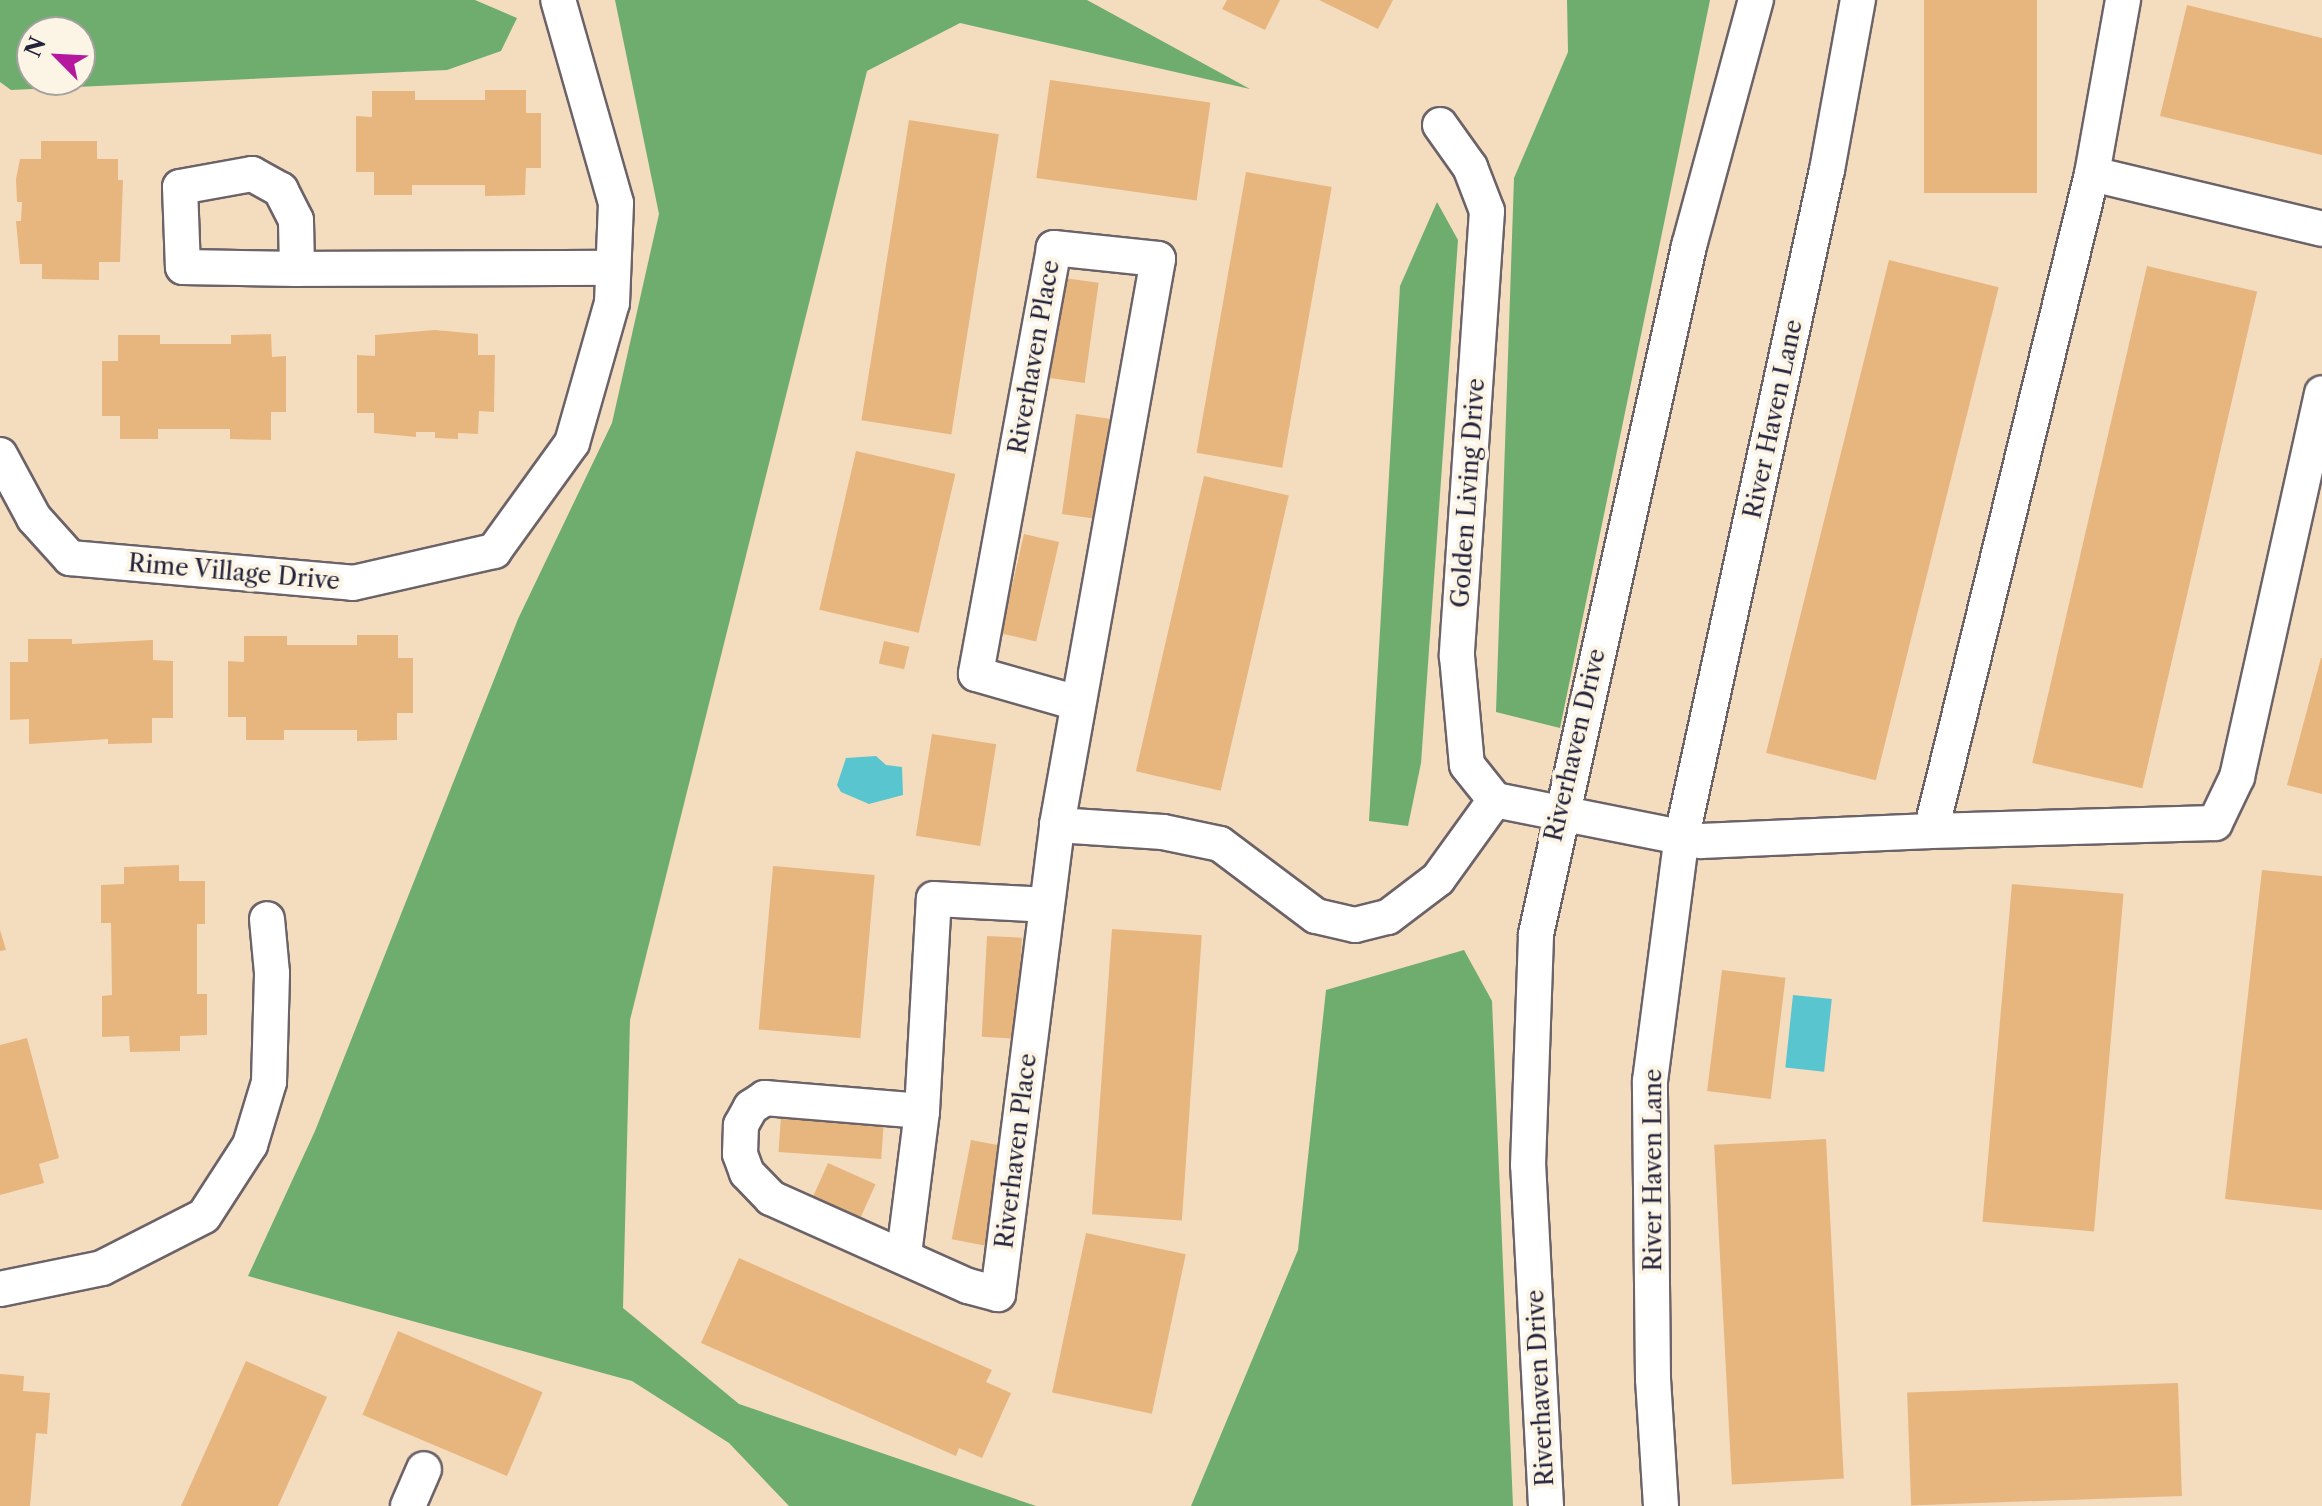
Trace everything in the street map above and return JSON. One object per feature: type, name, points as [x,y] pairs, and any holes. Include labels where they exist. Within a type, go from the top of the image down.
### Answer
[{"type":"street","name":"Rime Village Drive","points":[[0,455],[34,518],[70,558],[353,583],[494,551],[572,443],[612,303],[616,203],[558,0]]},
{"type":"street","name":"Riverhaven Drive","points":[[1546,1506],[1528,1165],[1536,934],[1560,810],[1689,246],[1756,0]]},
{"type":"street","name":"River Haven Lane","points":[[1661,1506],[1653,1379],[1650,1081],[1682,836],[1827,170],[1858,0]]},
{"type":"street","points":[[1931,831],[2092,174],[2123,0]]},
{"type":"street","name":"Golden Living Drive","points":[[1440,125],[1470,167],[1487,211],[1457,656],[1467,765],[1495,800]]},
{"type":"street","points":[[2092,174],[2322,229]]},
{"type":"street","name":"Riverhaven Place","points":[[922,1111],[765,1098],[751,1107],[741,1125],[740,1154],[747,1173],[771,1198],[904,1254],[968,1286],[998,1294],[1057,825],[1158,259],[1054,248],[976,674],[1078,703]]},
{"type":"street","points":[[297,269],[613,268]]},
{"type":"street","points":[[1057,825],[1163,832],[1220,844],[1316,916],[1355,925],[1388,917],[1438,879],[1495,800],[1560,810],[1701,841],[2215,823],[2237,777],[2322,393]]},
{"type":"street","points":[[904,1254],[922,1111],[934,899],[1047,905]]},
{"type":"street","points":[[0,1289],[102,1268],[204,1216],[250,1145],[269,1082],[272,973],[267,919]]},
{"type":"street","points":[[408,1506],[424,1469]]},
{"type":"green space","points":[[0,0],[475,0],[517,18],[501,51],[447,70],[96,86],[96,16],[16,16],[16,90],[0,82]]},
{"type":"green space","points":[[615,0],[1087,0],[1250,89],[960,23],[867,71],[630,1020],[623,1308],[739,1404],[1036,1506],[789,1506],[729,1443],[632,1381],[248,1276],[315,1131],[518,619],[612,423],[659,214]]},
{"type":"green space","points":[[1567,0],[1710,0],[1560,728],[1496,712],[1514,178],[1568,52]]},
{"type":"green space","points":[[1437,202],[1458,240],[1421,763],[1408,826],[1369,821],[1400,286]]},
{"type":"green space","points":[[1464,950],[1492,1001],[1513,1506],[1191,1506],[1298,1250],[1326,990]]},
{"type":"water","points":[[876,756],[886,765],[902,767],[903,795],[869,804],[841,792],[837,785],[846,758]]},
{"type":"water","points":[[1793,995],[1832,999],[1824,1072],[1785,1068]]},
{"type":"building","points":[[1227,0],[1280,0],[1265,30],[1222,9]]},
{"type":"building","points":[[1319,0],[1393,0],[1378,29]]},
{"type":"building","points":[[1924,0],[2037,0],[2037,193],[1924,193]]},
{"type":"building","points":[[2187,5],[2322,38],[2322,155],[2160,116]]},
{"type":"building","points":[[1050,80],[1210,103],[1197,201],[1036,178]]},
{"type":"building","points":[[485,90],[526,90],[526,113],[541,113],[541,168],[526,168],[525,195],[485,196],[485,185],[412,185],[412,195],[374,195],[374,172],[356,172],[356,116],[372,117],[372,91],[415,91],[415,100],[485,100]]},
{"type":"building","points":[[909,120],[999,134],[951,434],[861,420]]},
{"type":"building","points":[[41,141],[97,141],[97,159],[118,159],[118,180],[123,180],[120,262],[99,262],[99,280],[42,279],[42,264],[20,264],[16,221],[21,221],[22,202],[17,202],[16,179],[20,159],[41,159]]},
{"type":"building","points":[[1246,172],[1332,187],[1282,468],[1197,453]]},
{"type":"building","points":[[1889,260],[1999,287],[1876,780],[1766,753]]},
{"type":"building","points":[[2147,266],[2257,291],[2142,788],[2032,763]]},
{"type":"building","points":[[1064,278],[1099,283],[1085,383],[1050,378]]},
{"type":"building","points":[[435,330],[478,334],[478,355],[495,355],[494,412],[479,411],[478,434],[458,433],[458,439],[435,438],[435,432],[416,432],[416,437],[374,433],[374,413],[357,413],[357,355],[375,356],[375,335]]},
{"type":"building","points":[[271,334],[272,357],[286,356],[286,412],[271,412],[271,440],[230,439],[230,429],[158,429],[158,439],[120,439],[120,416],[102,416],[102,361],[118,361],[118,335],[160,335],[160,344],[231,344],[231,335]]},
{"type":"building","points":[[1076,414],[1113,419],[1099,519],[1062,514]]},
{"type":"building","points":[[856,451],[955,474],[919,633],[819,610]]},
{"type":"building","points":[[1204,476],[1289,496],[1221,791],[1136,771]]},
{"type":"building","points":[[1024,534],[1059,542],[1036,641],[1001,633]]},
{"type":"building","points":[[357,635],[398,635],[398,658],[413,658],[413,713],[397,713],[397,740],[357,741],[357,730],[284,730],[284,740],[246,740],[246,717],[228,717],[228,661],[244,662],[244,636],[287,636],[287,645],[357,645]]},
{"type":"building","points":[[28,639],[72,639],[72,644],[153,640],[153,660],[173,661],[173,718],[152,718],[152,743],[108,744],[108,739],[29,744],[29,719],[10,720],[10,662],[28,662]]},
{"type":"building","points":[[884,641],[909,647],[904,669],[879,663]]},
{"type":"building","points":[[2322,658],[2322,794],[2287,785]]},
{"type":"building","points":[[932,734],[996,744],[980,846],[916,836]]},
{"type":"building","points":[[179,865],[179,881],[205,881],[205,924],[197,924],[197,994],[207,994],[207,1035],[180,1036],[180,1051],[130,1052],[129,1036],[102,1037],[102,996],[112,995],[111,923],[101,923],[101,885],[124,884],[124,867]]},
{"type":"building","points":[[773,866],[875,875],[860,1038],[759,1029]]},
{"type":"building","points":[[2262,870],[2322,876],[2322,1210],[2225,1199]]},
{"type":"building","points":[[2012,884],[2124,894],[2094,1231],[1982,1222]]},
{"type":"building","points":[[1112,929],[1202,935],[1182,1221],[1092,1214]]},
{"type":"building","points":[[0,930],[6,950],[0,951]]},
{"type":"building","points":[[987,936],[1022,938],[1017,1039],[982,1037]]},
{"type":"building","points":[[1722,970],[1786,978],[1771,1099],[1707,1091]]},
{"type":"building","points":[[27,1038],[59,1158],[39,1164],[44,1183],[0,1195],[0,1045]]},
{"type":"building","points":[[781,1116],[884,1123],[881,1159],[778,1152]]},
{"type":"building","points":[[1826,1139],[1844,1479],[1732,1484],[1714,1145]]},
{"type":"building","points":[[971,1140],[1006,1147],[987,1246],[952,1239]]},
{"type":"building","points":[[828,1163],[876,1184],[861,1217],[813,1196]]},
{"type":"building","points":[[1086,1233],[1186,1254],[1152,1414],[1052,1392]]},
{"type":"building","points":[[739,1258],[992,1370],[986,1382],[1011,1393],[982,1458],[959,1448],[956,1456],[701,1343]]},
{"type":"building","points":[[398,1331],[543,1392],[507,1476],[362,1415]]},
{"type":"building","points":[[246,1361],[327,1397],[278,1506],[181,1506]]},
{"type":"building","points":[[0,1374],[24,1376],[23,1391],[50,1393],[47,1434],[36,1433],[30,1506],[0,1506]]},
{"type":"building","points":[[2178,1383],[2182,1496],[1911,1505],[1907,1392]]}]
